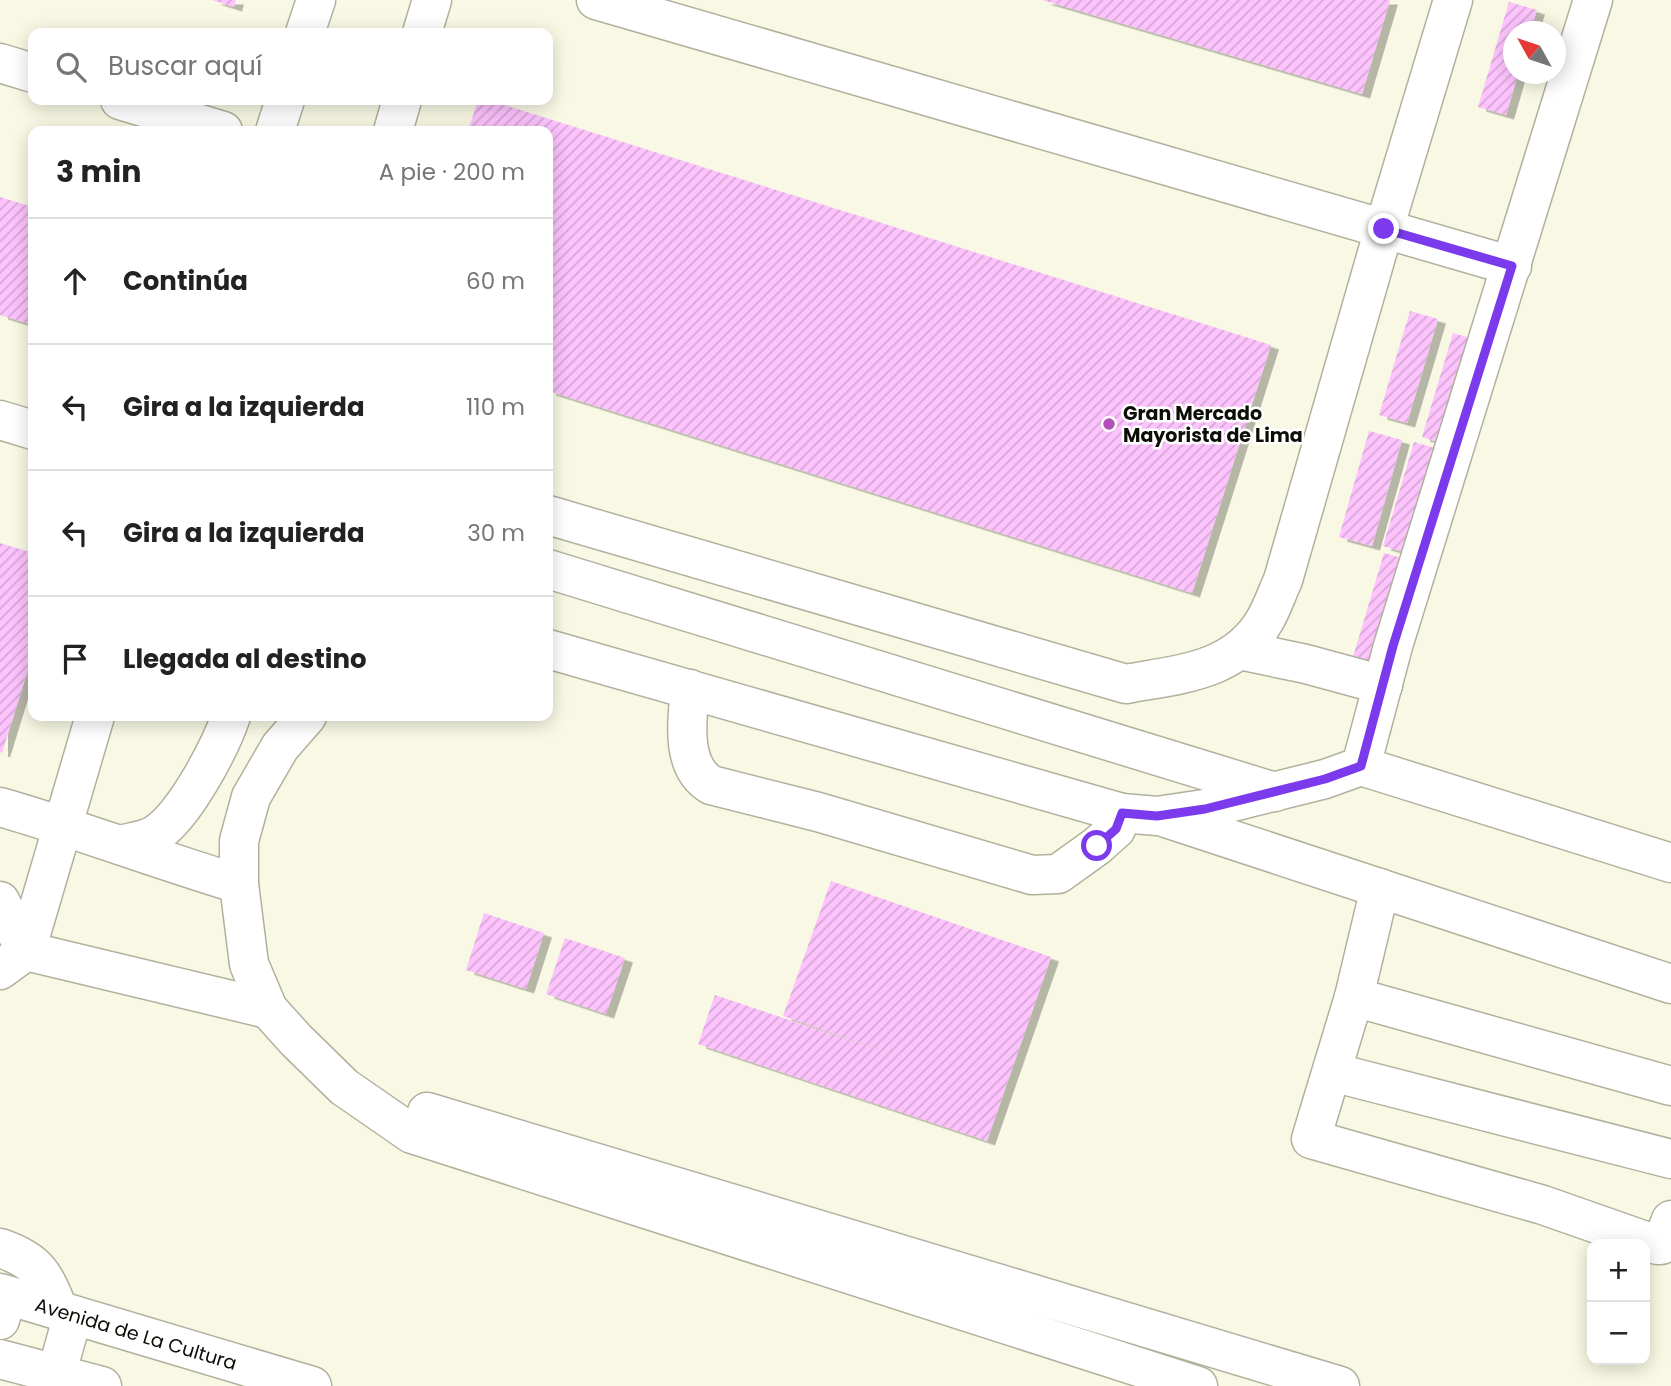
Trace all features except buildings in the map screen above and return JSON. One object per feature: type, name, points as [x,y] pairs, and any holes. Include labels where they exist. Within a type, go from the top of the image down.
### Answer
[{"type":"main road","points":[[307,28],[316,0]]},
{"type":"main road","points":[[424,28],[432,0]]},
{"type":"main road","points":[[596,0],[1512,266]]},
{"type":"main road","points":[[553,516],[1126,684],[1206,669],[1239,650],[1264,622],[1283,580],[1453,0]]},
{"type":"main road","points":[[1361,766],[1383,685],[1593,0]]},
{"type":"main road","points":[[0,63],[28,71]]},
{"type":"main road","points":[[137,105],[206,126]]},
{"type":"main road","points":[[277,126],[283,105]]},
{"type":"main road","points":[[394,126],[401,105]]},
{"type":"main road","points":[[0,420],[28,428]]},
{"type":"main road","points":[[553,571],[1276,792]]},
{"type":"main road","points":[[553,650],[1140,814],[1380,888],[1671,984]]},
{"type":"main road","points":[[1239,650],[1306,664],[1383,685]]},
{"type":"main road","points":[[690,689],[686,737],[702,780],[711,785],[855,822],[1032,875],[1058,874],[1140,814],[1205,809],[1276,792],[1361,766],[1671,863]]},
{"type":"main road","points":[[13,960],[62,825],[93,721]]},
{"type":"main road","points":[[120,845],[155,835],[171,820],[201,779],[229,721]]},
{"type":"main road","points":[[303,721],[280,747],[251,797],[239,841],[239,884],[249,964],[268,1009],[344,1087],[412,1134],[1198,1386]]},
{"type":"main road","points":[[0,807],[239,884]]},
{"type":"main road","points":[[1380,888],[1354,998],[1311,1139],[1543,1205],[1657,1245],[1664,1241],[1671,1220]]},
{"type":"main road","points":[[0,901],[13,960]]},
{"type":"main road","points":[[13,960],[268,1009]]},
{"type":"main road","points":[[1354,998],[1671,1086]]},
{"type":"main road","points":[[1332,1072],[1671,1158]]},
{"type":"main road","points":[[344,1087],[1340,1386]]},
{"type":"main road","points":[[0,1248],[22,1255],[45,1276],[66,1313],[55,1380]]},
{"type":"main road","name":"Avenida de La Cultura","points":[[2,1303],[66,1313],[313,1386]]},
{"type":"main road","points":[[0,1359],[55,1380],[102,1386]]},
{"type":"place","name":"Gran Mercado Mayorista de Lima","points":[[1109,424]]},
{"type":"route","points":[[1097,846],[1116,829],[1122,813],[1157,816],[1205,809],[1325,779],[1361,766],[1393,646],[1512,266],[1384,229]]}]
